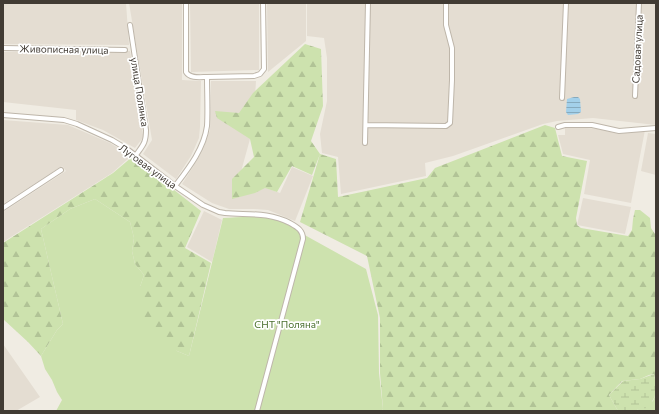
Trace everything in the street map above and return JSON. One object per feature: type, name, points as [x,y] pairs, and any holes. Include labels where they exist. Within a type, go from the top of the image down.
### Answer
[{"type":"street","points":[[186,3],[186,72],[190,76],[208,77],[257,76],[264,70],[263,3]]},
{"type":"street","points":[[365,143],[368,3]]},
{"type":"street","points":[[366,125],[446,126],[450,123],[452,48],[446,25],[446,3]]},
{"type":"street","points":[[562,98],[566,3]]},
{"type":"street","name":"Садовая улица","points":[[635,96],[639,3]]},
{"type":"street","name":"улица Полянка","points":[[130,25],[146,130],[144,144],[136,156]]},
{"type":"street","name":"Живописная улица","points":[[3,48],[125,50]]},
{"type":"street","points":[[175,186],[198,154],[203,142],[207,127],[208,77]]},
{"type":"street","name":"Луговая улица","points":[[3,116],[64,120],[77,124],[112,140],[203,205],[219,212],[269,215],[284,220],[300,230],[303,235],[303,239],[257,411]]},
{"type":"street","points":[[558,127],[592,125],[619,131],[656,128]]},
{"type":"street","points":[[3,208],[61,170]]},
{"type":"shaded area","points":[[3,3],[126,3],[129,45],[3,44]]},
{"type":"shaded area","points":[[129,3],[182,3],[182,80],[201,81],[200,127],[199,138],[191,156],[176,179],[143,154],[152,140]]},
{"type":"shaded area","points":[[190,3],[259,3],[259,70],[191,72]]},
{"type":"shaded area","points":[[267,3],[306,3],[306,41],[268,72]]},
{"type":"shaded area","points":[[307,3],[656,3],[656,125],[593,118],[557,121],[543,124],[453,156],[425,163],[426,176],[341,194],[338,157],[322,153],[320,134],[327,101],[327,58],[324,38],[307,36]]},
{"type":"shaded area","points":[[130,51],[143,135],[142,139],[135,148],[103,130],[76,120],[76,110],[3,102],[3,52]]},
{"type":"shaded area","points":[[211,81],[256,81],[253,128],[239,179],[280,193],[292,167],[313,176],[295,221],[268,210],[229,209],[212,203],[182,184],[203,150],[210,130]]},
{"type":"shaded area","points":[[3,120],[68,125],[110,143],[126,153],[129,158],[112,173],[3,242],[3,212],[66,171],[62,166],[3,204]]},
{"type":"shaded area","points":[[565,126],[598,129],[619,134],[645,130],[631,203],[584,194],[590,160],[563,154],[558,135],[565,135]]},
{"type":"shaded area","points":[[648,133],[656,134],[656,175],[641,171]]},
{"type":"shaded area","points":[[583,198],[631,207],[625,234],[577,225]]},
{"type":"shaded area","points":[[204,211],[222,220],[212,262],[187,247]]},
{"type":"shaded area","points":[[3,344],[40,397],[16,411],[3,411]]},
{"type":"green space","points":[[305,44],[321,49],[323,106],[311,141],[320,154],[312,175],[292,166],[277,192],[265,188],[255,193],[232,199],[232,179],[254,157],[250,139],[217,118],[215,111],[239,113],[253,93]]},
{"type":"green space","points":[[545,125],[555,128],[562,156],[587,161],[576,218],[577,225],[581,228],[628,236],[632,230],[635,210],[640,210],[650,218],[651,228],[656,234],[656,383],[654,374],[640,379],[622,381],[609,395],[618,411],[382,411],[380,318],[367,256],[300,222],[320,154],[336,159],[338,197],[427,178],[435,168]]},
{"type":"green space","points":[[132,157],[201,211],[185,248],[211,263],[189,356],[177,351],[156,335],[148,325],[142,313],[140,287],[144,275],[135,264],[132,251],[134,238],[130,222],[95,199],[70,209],[41,229],[63,324],[57,330],[41,356],[3,319],[3,243],[113,173]]},
{"type":"green space","name":"СНТ \"Поляна\"","points":[[95,199],[130,222],[134,238],[132,251],[135,264],[144,275],[140,287],[177,351],[189,356],[223,218],[253,217],[274,219],[284,222],[366,269],[378,315],[379,373],[382,411],[56,411],[62,400],[45,369],[41,356],[57,330],[63,324],[41,229],[70,209]]},
{"type":"green space","points":[[654,374],[656,392],[651,404],[647,408],[635,411],[618,411],[609,395],[623,381],[640,379]]},
{"type":"green space","points":[[656,393],[656,411],[635,411],[653,401]]},
{"type":"water","points":[[578,97],[580,99],[581,112],[578,114],[568,115],[566,112],[567,99]]}]
